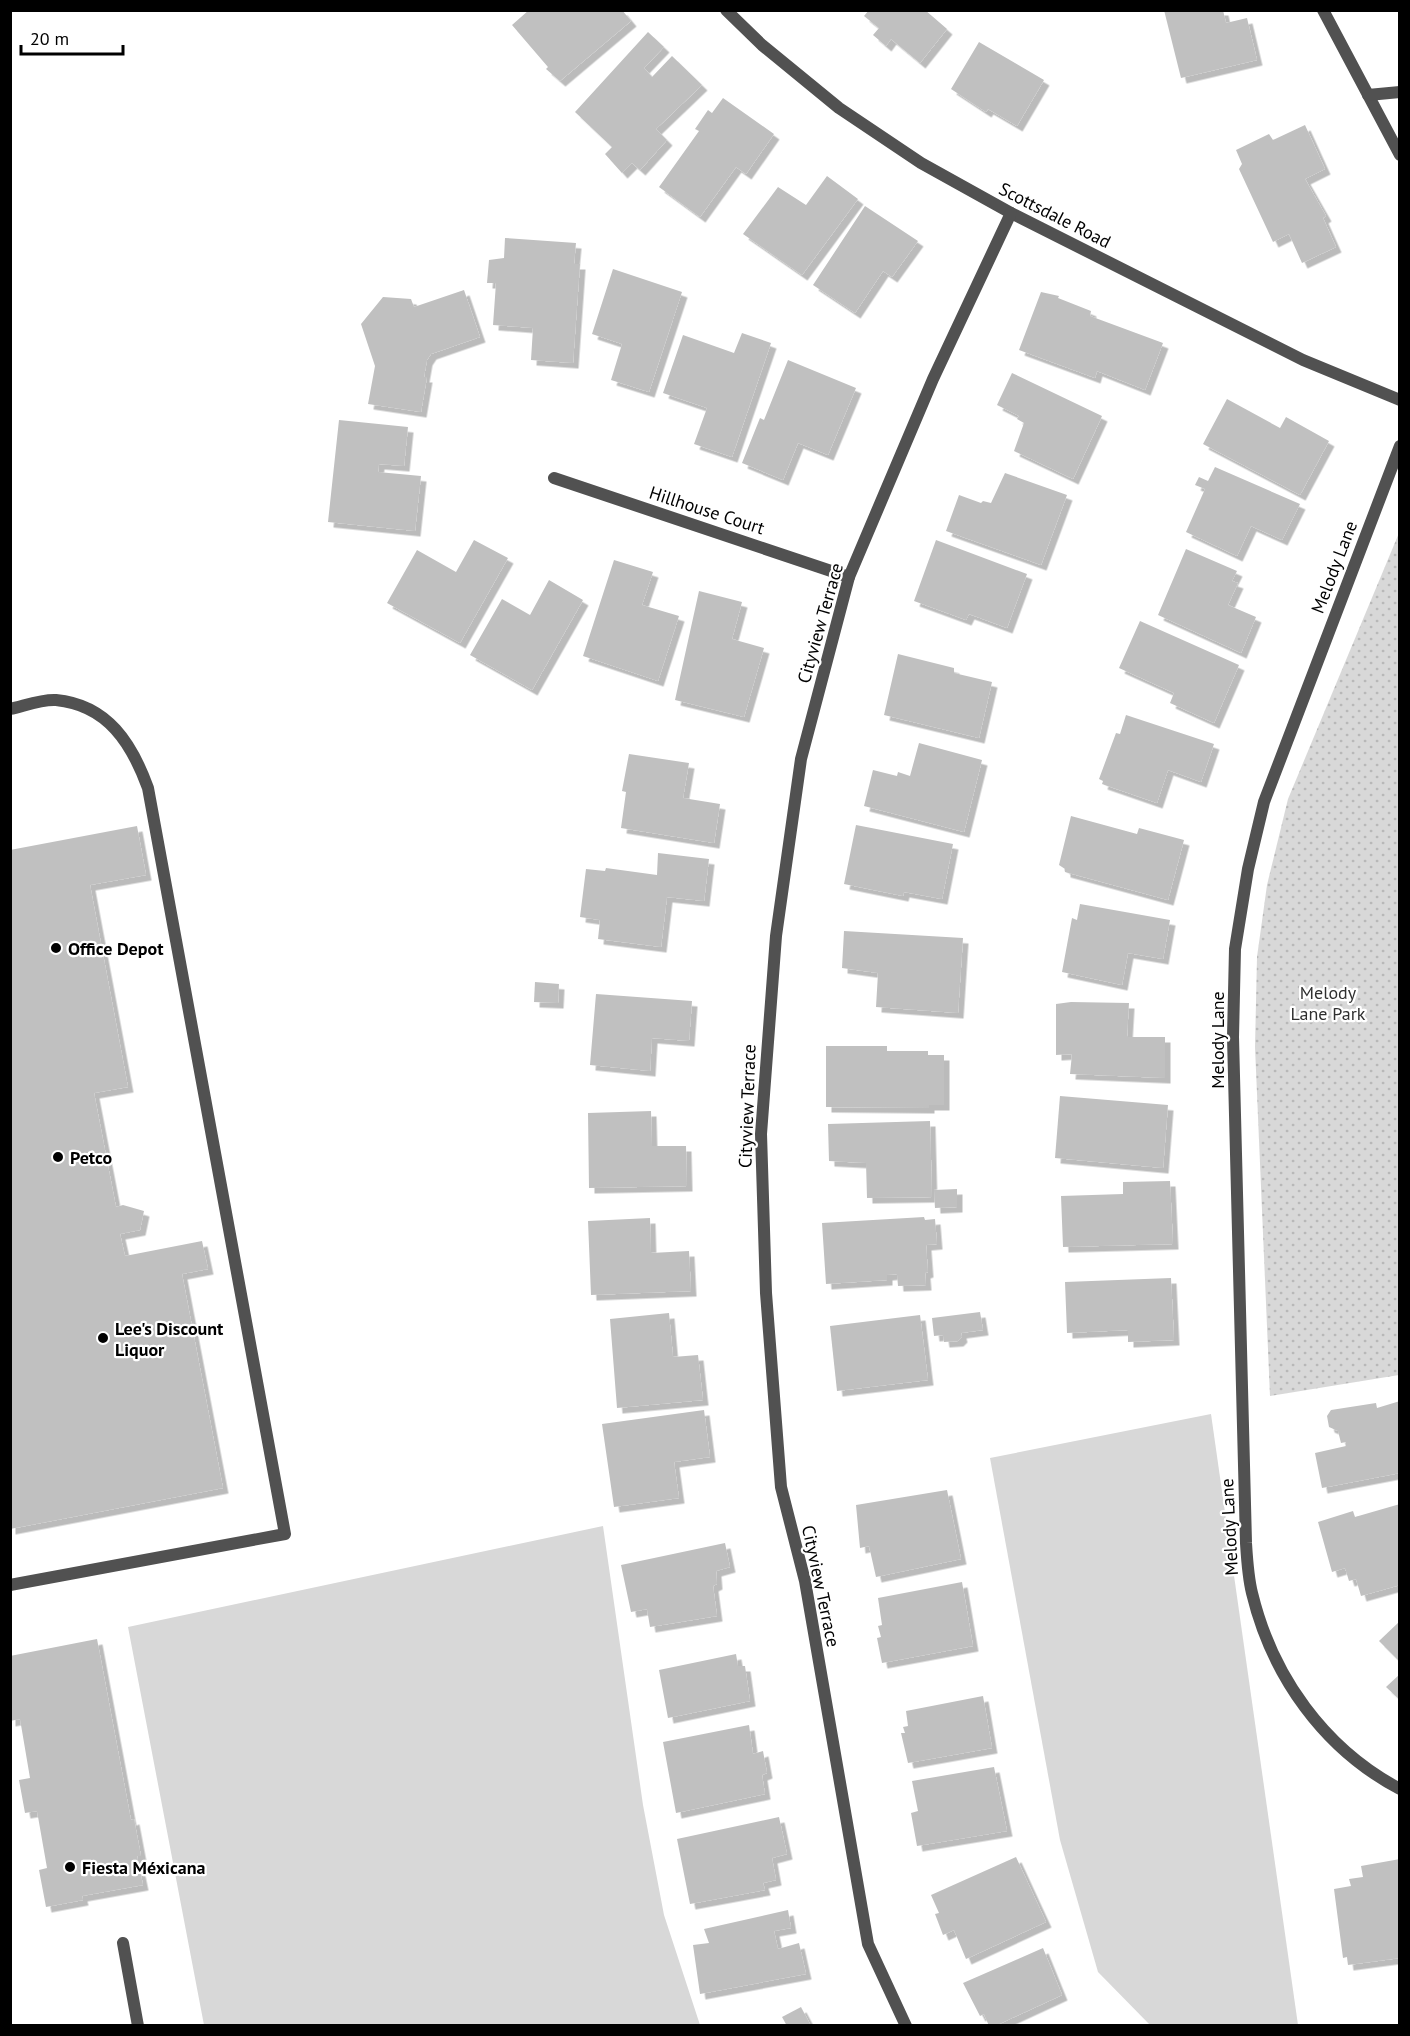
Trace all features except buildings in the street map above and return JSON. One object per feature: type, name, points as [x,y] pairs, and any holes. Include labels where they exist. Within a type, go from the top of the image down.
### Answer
[{"type":"street","name":"Scottsdale Road","points":[[726,10],[762,45],[839,108],[921,163],[1011,213],[1303,360],[1400,400]]},
{"type":"street","points":[[1323,10],[1400,155]]},
{"type":"street","points":[[1368,95],[1400,92]]},
{"type":"street","name":"Cityview Terrace","points":[[906,2025],[868,1944],[805,1581],[781,1487],[766,1293],[760,1134],[776,936],[801,759],[849,577],[933,379],[1011,213]]},
{"type":"street","name":"Melody Lane","points":[[1400,446],[1264,802],[1248,869],[1235,948],[1233,1037],[1245,1542],[1251,1592],[1275,1658],[1309,1714],[1343,1750],[1379,1778],[1400,1789]]},
{"type":"street","name":"Hillhouse Court","points":[[554,478],[849,577]]},
{"type":"street","points":[[10,709],[54,700],[83,705],[113,725],[136,756],[147,788],[285,1534],[10,1585]]},
{"type":"street","points":[[123,1943],[138,2025]]},
{"type":"green space","name":"Melody Lane Park","points":[[1399,533],[1399,1375],[1270,1396],[1255,1047],[1257,957],[1267,885],[1288,799]]},
{"type":"green space","points":[[1211,1414],[1298,2025],[1150,2025],[1098,1972],[1060,1840],[990,1458]]},
{"type":"green space","points":[[603,1526],[643,1805],[664,1915],[700,2025],[204,2025],[128,1627]]},
{"type":"place","name":"Office Depot","points":[[56,948]]},
{"type":"place","name":"Petco","points":[[58,1157]]},
{"type":"place","name":"Lee's Discount Liquor","points":[[103,1338]]},
{"type":"place","name":"Fiesta Méxicana","points":[[70,1867]]}]
